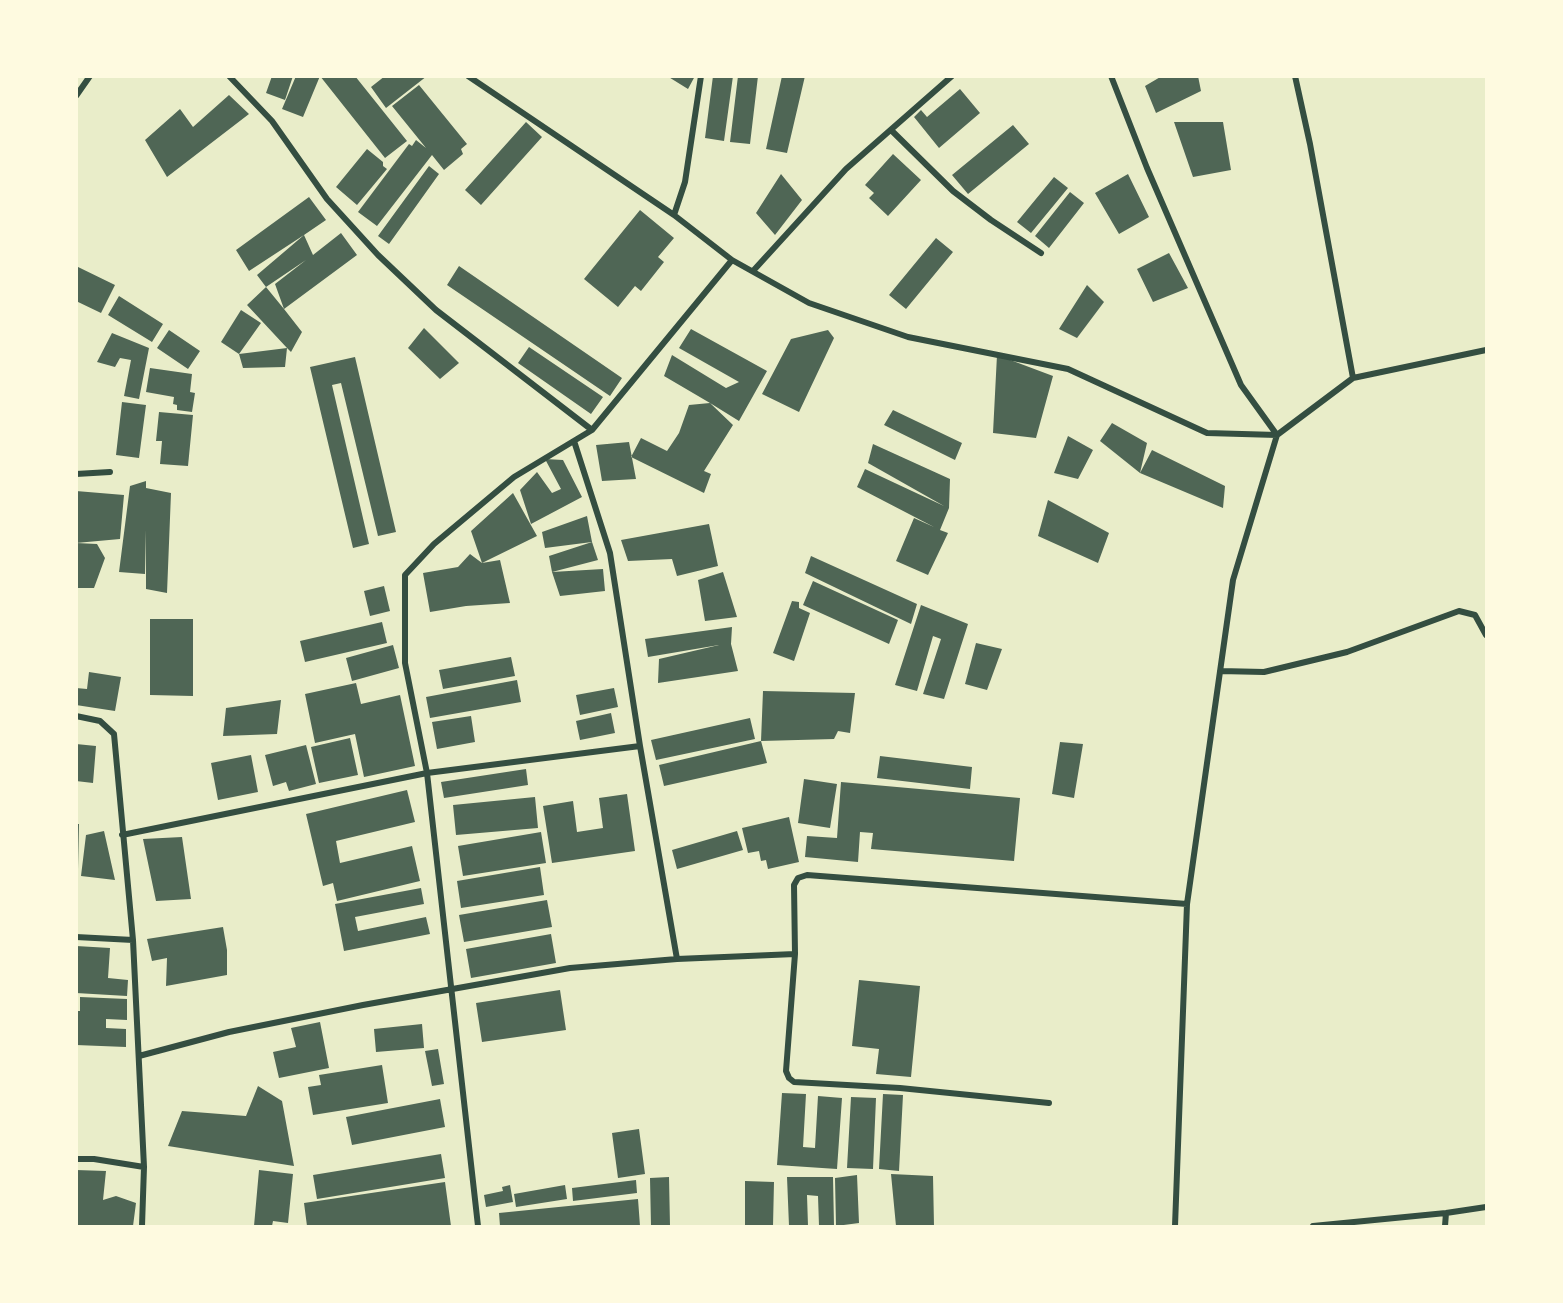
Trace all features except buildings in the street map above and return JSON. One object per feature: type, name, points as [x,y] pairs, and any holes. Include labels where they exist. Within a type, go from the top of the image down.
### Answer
[{"type":"street","points":[[76,96],[90,76]]},
{"type":"street","points":[[229,76],[272,121],[327,200],[378,255],[436,310],[592,429]]},
{"type":"street","points":[[468,76],[674,215],[732,260],[809,303],[908,337],[1068,369],[1207,433],[1277,435]]},
{"type":"street","points":[[674,215],[686,182],[701,76]]},
{"type":"street","points":[[753,271],[846,169],[952,76]]},
{"type":"street","points":[[1111,76],[1147,168],[1241,385],[1277,435]]},
{"type":"street","points":[[1295,76],[1310,144],[1353,378]]},
{"type":"street","points":[[891,130],[953,191],[991,220],[1041,253]]},
{"type":"street","points":[[478,1227],[427,772],[405,663],[405,575],[434,544],[514,477],[592,429],[732,260]]},
{"type":"street","points":[[1175,1227],[1187,904],[1233,580],[1277,435],[1353,378],[1486,350]]},
{"type":"street","points":[[574,441],[610,553],[640,746],[677,959]]},
{"type":"street","points":[[76,474],[110,472]]},
{"type":"street","points":[[1220,671],[1264,672],[1347,652],[1459,611],[1475,615],[1486,635]]},
{"type":"street","points":[[76,716],[100,721],[114,734],[133,940],[144,1167],[142,1227]]},
{"type":"street","points":[[122,835],[427,772],[640,746]]},
{"type":"street","points":[[1049,1103],[900,1088],[794,1082],[786,1071],[795,954],[794,885],[798,878],[807,875],[1187,904]]},
{"type":"street","points":[[76,937],[133,940]]},
{"type":"street","points":[[138,1056],[229,1032],[570,968],[677,959],[795,954]]},
{"type":"street","points":[[76,1159],[94,1159],[144,1167]]},
{"type":"street","points":[[1313,1227],[1446,1214],[1486,1207]]},
{"type":"street","points":[[1444,1227],[1446,1214]]}]
